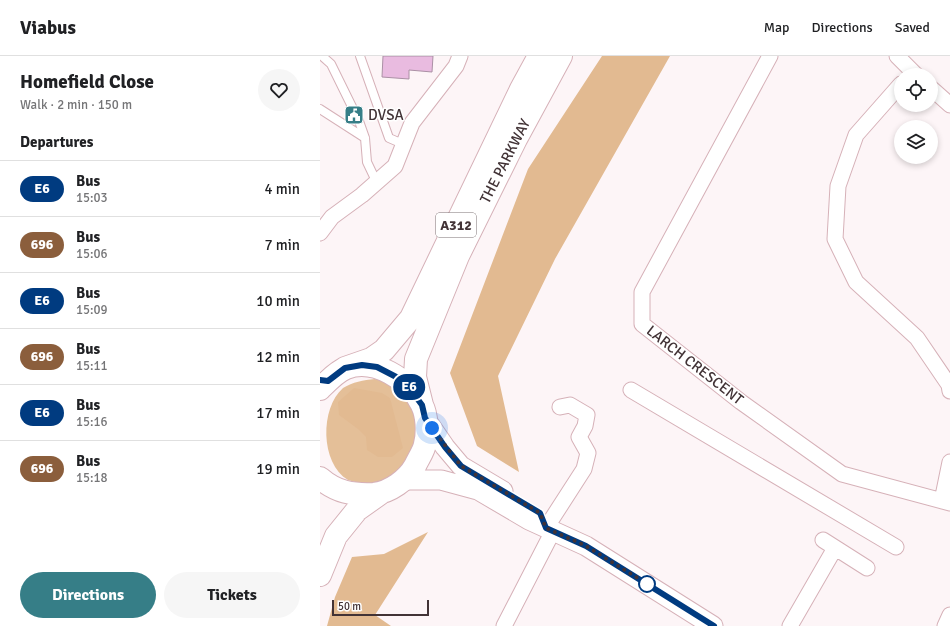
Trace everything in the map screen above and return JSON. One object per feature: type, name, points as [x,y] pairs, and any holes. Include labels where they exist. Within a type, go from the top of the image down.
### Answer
[{"type":"highway","name":"THE PARKWAY","points":[[328,379],[372,359],[384,350],[411,318],[521,89],[539,56]]},
{"type":"highway","name":"THE PARKWAY","points":[[423,411],[415,377],[416,360],[455,263],[516,139],[561,56]]},
{"type":"highway","name":"A312","points":[[320,575],[336,536],[357,510],[403,480],[411,473],[425,445],[427,427],[423,411],[404,381],[377,367],[362,365],[328,379]]},
{"type":"highway","name":"A312","points":[[320,478],[330,487],[356,495],[381,493]]},
{"type":"street","points":[[320,232],[332,217],[377,183],[395,166],[412,123],[456,66],[460,56]]},
{"type":"street","name":"LARCH CRESCENT","points":[[770,56],[642,292],[642,324],[741,402],[842,474],[946,502]]},
{"type":"street","points":[[897,56],[907,68]]},
{"type":"street","points":[[894,92],[856,134],[838,186],[835,239],[856,282],[917,338],[948,385],[950,391]]},
{"type":"street","points":[[938,94],[950,105]]},
{"type":"street","points":[[631,390],[896,547]]},
{"type":"street","points":[[504,626],[550,529],[584,469],[588,453],[579,438],[585,426],[587,415],[570,405],[560,406]]},
{"type":"street","points":[[423,411],[445,447],[461,466],[540,513],[550,529]]},
{"type":"street","points":[[946,502],[950,462]]},
{"type":"street","points":[[403,480],[441,480],[478,490],[529,520],[586,546],[714,626]]},
{"type":"street","points":[[790,626],[829,544],[867,568]]},
{"type":"street","points":[[945,626],[950,615]]},
{"type":"lane","points":[[321,56],[331,64],[359,121],[365,138],[367,162],[377,183]]},
{"type":"lane","points":[[360,56],[389,138],[403,144]]},
{"type":"lane","points":[[320,109],[365,138]]},
{"type":"shaded area","points":[[602,56],[670,56],[555,259],[498,376],[519,472],[477,446],[450,373],[528,169]]},
{"type":"shaded area","points":[[375,379],[396,385],[420,411],[420,451],[387,482],[377,485],[369,485],[348,480],[339,472],[332,461],[326,435],[330,408],[335,397],[343,388],[351,384]]},
{"type":"shaded area","points":[[354,388],[382,393],[390,398],[403,448],[392,457],[378,457],[367,450],[366,437],[339,415],[338,402]]},
{"type":"shaded area","points":[[428,532],[375,615],[391,626],[327,626],[335,597],[352,557],[384,554]]},
{"type":"building","points":[[383,56],[433,56],[432,72],[409,70],[409,79],[382,77]]},
{"type":"bus line","name":"E6","points":[[320,380],[328,381],[345,368],[362,365],[377,367],[404,381],[422,405],[425,418],[445,447],[461,466],[540,513],[546,528],[586,546],[714,626]]},
{"type":"place","name":"DVSA","points":[[354,115]]},
{"type":"route","points":[[432,428],[461,466],[540,513],[546,528],[586,546],[652,587],[647,584]]}]
